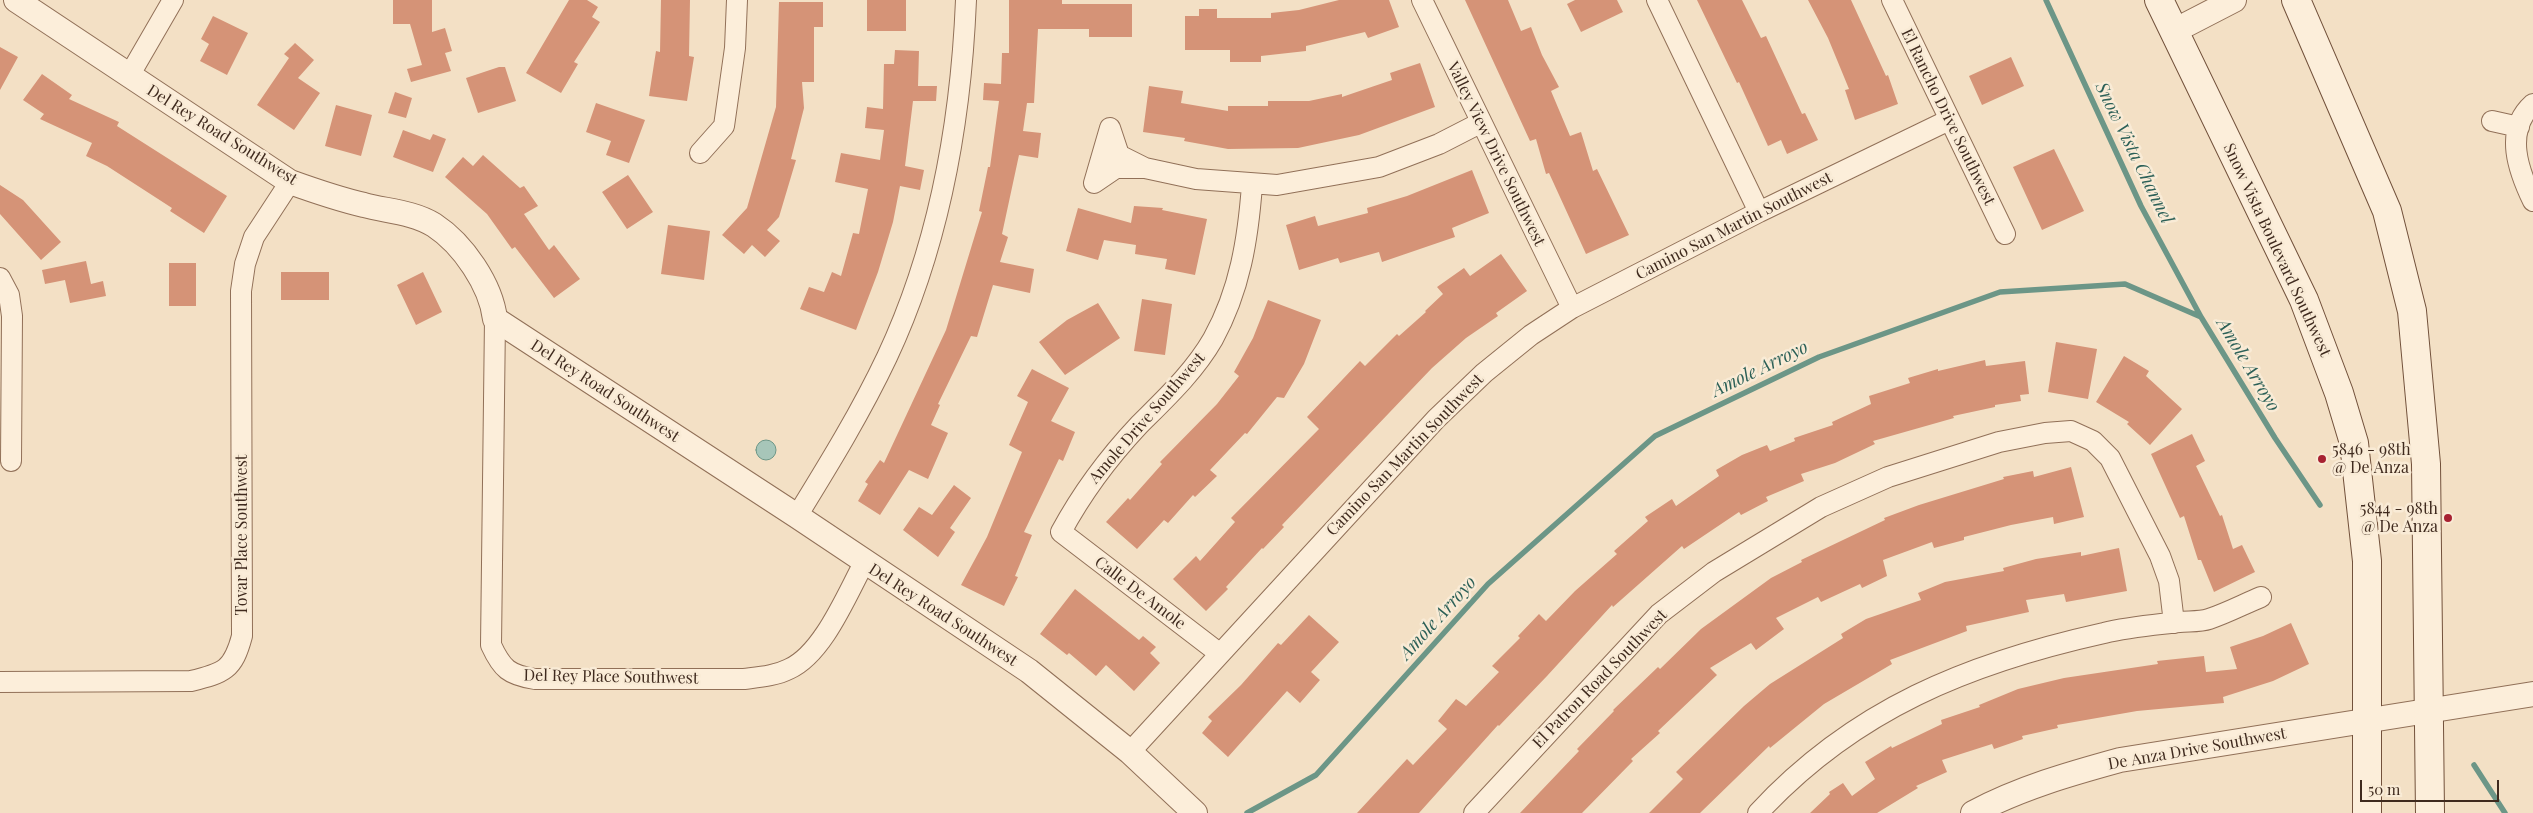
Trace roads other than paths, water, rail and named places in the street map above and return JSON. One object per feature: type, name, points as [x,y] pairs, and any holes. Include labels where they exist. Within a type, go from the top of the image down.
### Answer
[{"type":"main road","name":"Snow Vista Boulevard Southwest","points":[[2159,0],[2304,300],[2340,393],[2354,444],[2367,561],[2367,813]]},
{"type":"main road","points":[[2296,0],[2387,211],[2412,311],[2426,464],[2430,813]]},
{"type":"street","name":"Del Rey Road Southwest","points":[[16,0],[290,182],[337,199],[395,211],[433,224],[465,255],[488,291],[493,304],[495,319],[797,516],[864,563],[1028,671],[1130,752],[1195,813]]},
{"type":"street","points":[[129,76],[173,0]]},
{"type":"street","points":[[700,153],[724,126],[735,48],[737,0]]},
{"type":"street","points":[[797,516],[855,421],[888,356],[920,273],[941,201],[955,123],[966,0]]},
{"type":"street","name":"Valley View Drive Southwest","points":[[1422,0],[1480,123],[1572,308]]},
{"type":"street","points":[[1657,0],[1759,212]]},
{"type":"street","name":"El Rancho Drive Southwest","points":[[1892,0],[2005,234]]},
{"type":"street","points":[[2174,32],[2234,0]]},
{"type":"street","points":[[2533,104],[2519,127],[2516,140],[2517,164],[2533,201]]},
{"type":"street","name":"Camino San Martin Southwest","points":[[1130,752],[1436,419],[1484,373],[1531,335],[1572,308],[1759,212],[1949,120]]},
{"type":"street","points":[[2492,121],[2519,127]]},
{"type":"street","points":[[1145,168],[1196,179],[1252,185],[1277,185],[1379,168],[1439,144],[1480,123]]},
{"type":"street","name":"Tovar Place Southwest","points":[[0,682],[191,681],[216,675],[236,658],[242,636],[241,291],[245,264],[254,237],[290,182]]},
{"type":"street","name":"Amole Drive Southwest","points":[[1061,532],[1080,497],[1106,464],[1190,372],[1213,339],[1231,299],[1242,263],[1249,234],[1252,185]]},
{"type":"street","points":[[0,278],[9,295],[12,316],[11,461]]},
{"type":"street","name":"Del Rey Place Southwest","points":[[495,319],[491,645],[507,671],[518,676],[535,679],[744,679],[768,676],[790,669],[808,656],[824,634],[864,563]]},
{"type":"street","name":"El Patron Road Southwest","points":[[1474,813],[1659,614],[1714,572],[1821,507],[1888,477],[1999,442],[2045,433],[2071,432],[2093,441],[2110,458],[2163,564],[2169,581],[2174,623]]},
{"type":"street","name":"Calle De Amole","points":[[1061,532],[1219,653]]},
{"type":"street","points":[[1758,813],[1774,795],[1827,750],[1888,709],[1955,676],[2024,652],[2107,632],[2208,619],[2262,597]]},
{"type":"street","name":"De Anza Drive Southwest","points":[[1973,813],[2000,799],[2054,778],[2120,760],[2533,694]]},
{"type":"waterway","name":"Snow Vista Channel","points":[[2046,0],[2141,206],[2201,317]]},
{"type":"waterway","name":"Amole Arroyo","points":[[1247,813],[1316,775],[1488,584],[1655,436],[1819,357],[2000,292],[2125,284],[2201,317],[2275,438],[2320,505]]},
{"type":"waterway","name":"Amole Arroyo","points":[[2474,765],[2505,813]]},
{"type":"place","name":"5846 - 98th @ De Anza","points":[[2322,459]]},
{"type":"place","name":"5844 - 98th @ De Anza","points":[[2448,518]]}]
